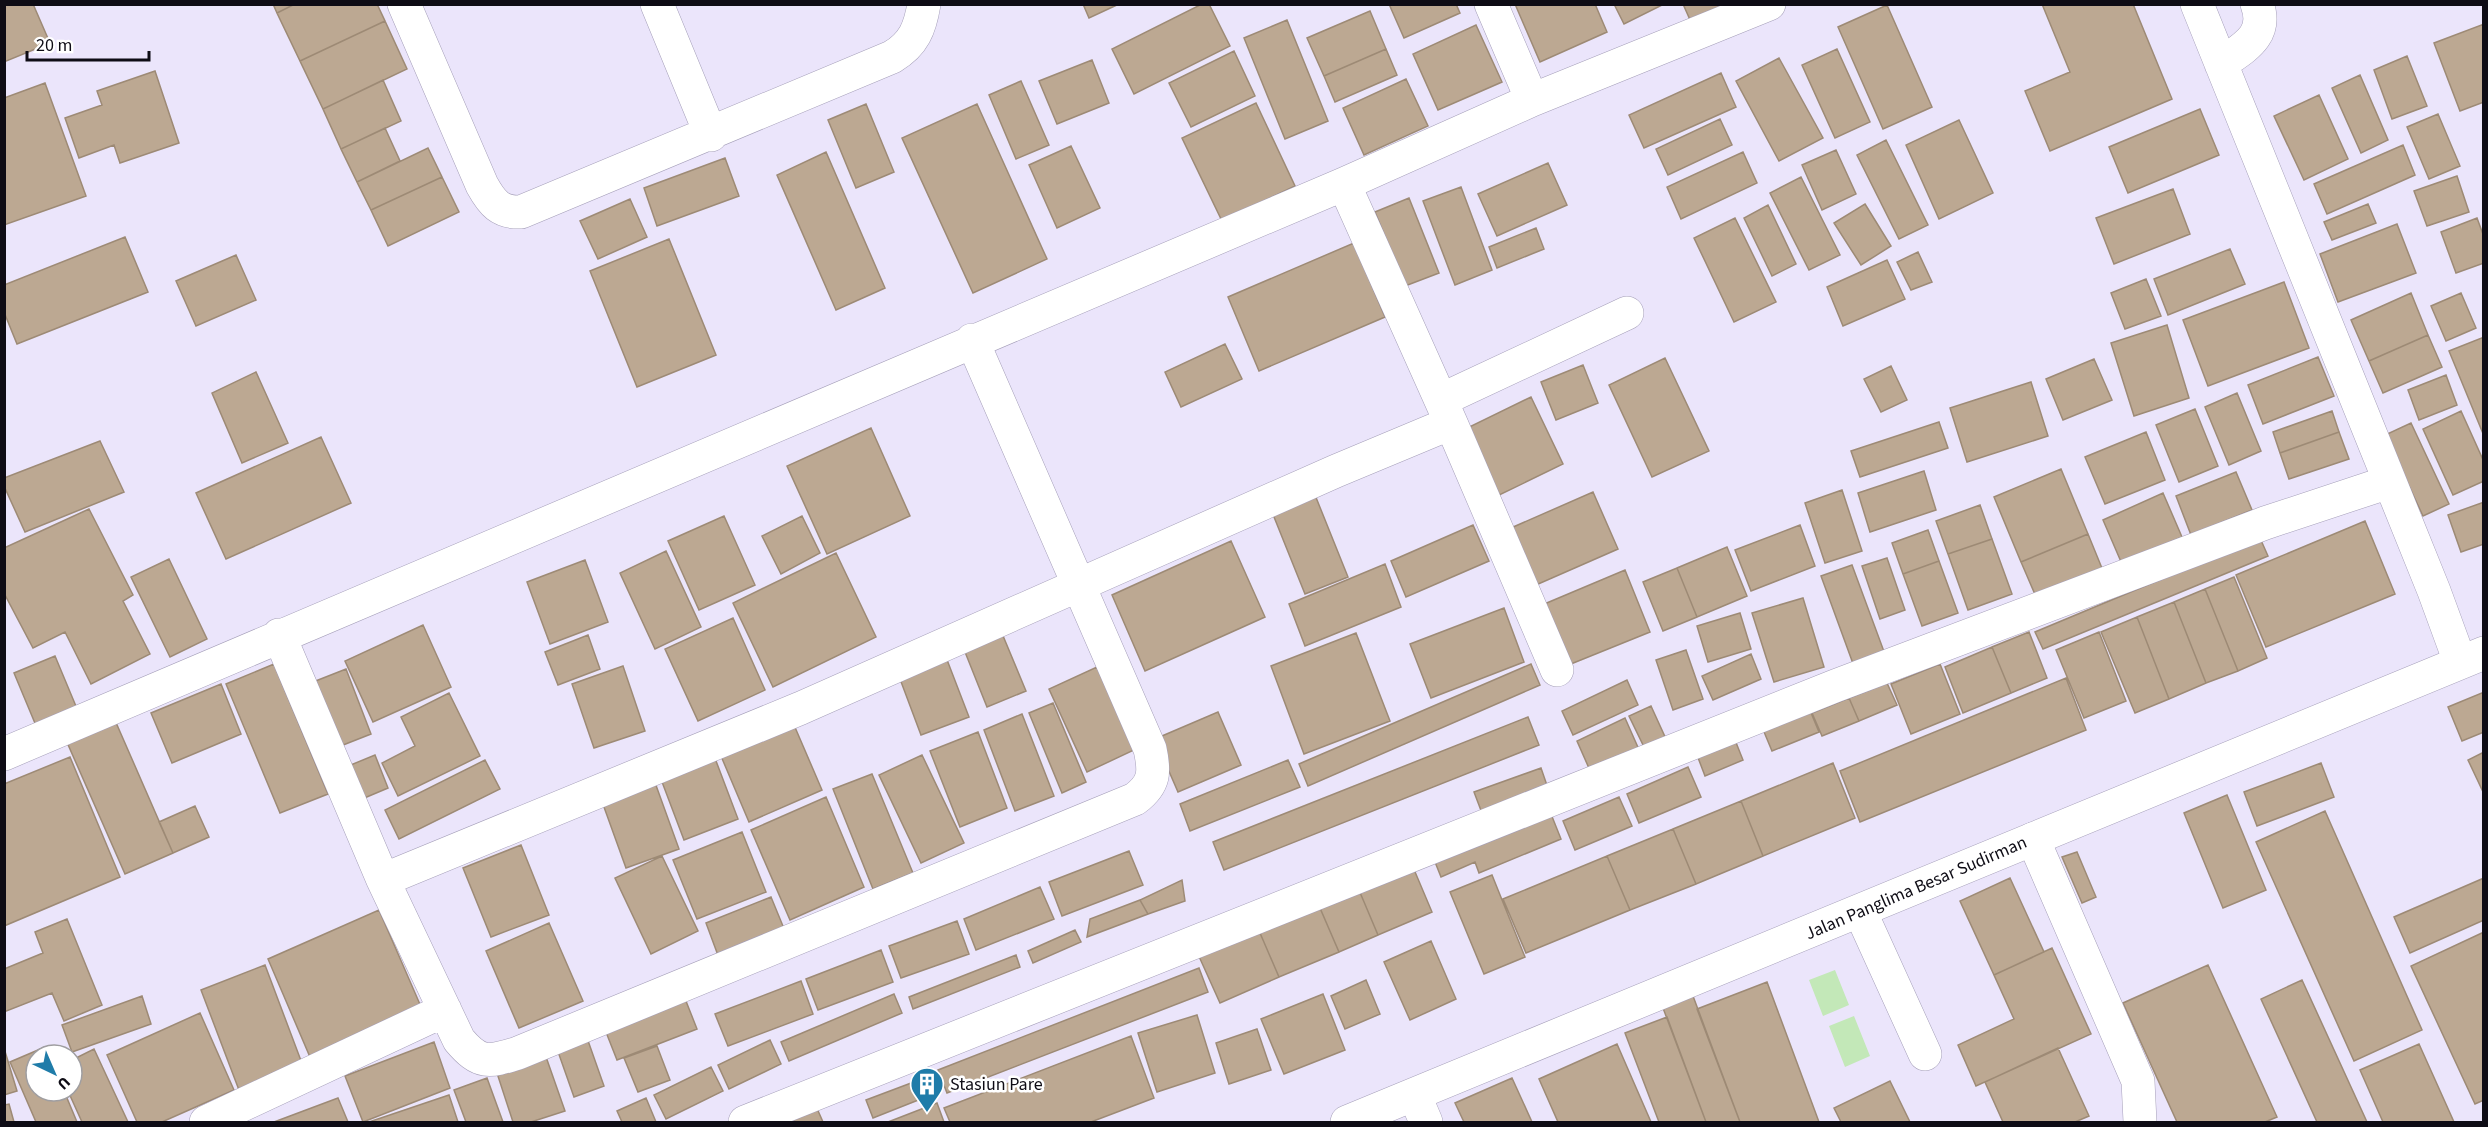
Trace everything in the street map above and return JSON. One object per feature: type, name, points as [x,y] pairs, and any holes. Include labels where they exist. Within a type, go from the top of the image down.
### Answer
[{"type":"street","points":[[404,4],[482,185],[493,204],[505,211],[521,212],[711,135],[902,51],[920,26],[924,4]]},
{"type":"street","points":[[657,4],[711,135]]},
{"type":"street","points":[[1491,4],[1532,100]]},
{"type":"street","points":[[4,754],[972,340],[1344,184],[1532,100],[1769,4]]},
{"type":"street","points":[[2197,4],[2434,591],[2472,658]]},
{"type":"street","points":[[2221,64],[2250,43],[2258,30],[2262,18],[2257,4]]},
{"type":"street","points":[[1344,184],[1446,412],[1557,670]]},
{"type":"street","points":[[383,880],[801,708],[1079,585],[1446,412],[1627,313]]},
{"type":"street","points":[[279,635],[383,880],[459,1040],[470,1053],[480,1059],[507,1056],[1136,798],[1152,782],[1155,769],[1150,749],[972,340]]},
{"type":"street","points":[[745,1122],[1835,686],[2265,523],[2389,482]]},
{"type":"street","name":"Jalan Panglima Besar Sudirman","points":[[1347,1122],[1420,1109],[1860,911],[2472,658]]},
{"type":"street","points":[[2033,839],[2138,1081],[2140,1122]]},
{"type":"street","points":[[1860,911],[1925,1054]]},
{"type":"street","points":[[206,1122],[445,1010]]},
{"type":"green space","points":[[1835,970],[1849,1005],[1823,1016],[1809,980]]},
{"type":"green space","points":[[1854,1016],[1870,1056],[1845,1067],[1829,1026]]},
{"type":"building","points":[[4,4],[33,4],[50,43],[4,62]]},
{"type":"building","points":[[273,4],[295,4],[277,13]]},
{"type":"building","points":[[295,4],[377,4],[385,21],[300,61],[277,13]]},
{"type":"building","points":[[1083,4],[1119,4],[1089,18]]},
{"type":"building","points":[[1202,4],[1209,4],[1230,46],[1134,94],[1112,49]]},
{"type":"building","points":[[1389,4],[1456,4],[1460,13],[1404,38]]},
{"type":"building","points":[[1515,4],[1595,4],[1607,32],[1540,62]]},
{"type":"building","points":[[1614,4],[1664,4],[1624,24]]},
{"type":"building","points":[[1683,4],[1730,4],[1691,22]]},
{"type":"building","points":[[2042,4],[2133,4],[2172,99],[2050,151],[2025,91],[2070,72]]},
{"type":"building","points":[[1887,5],[1932,107],[1883,129],[1838,27]]},
{"type":"building","points":[[1370,11],[1386,49],[1324,76],[1307,38]]},
{"type":"building","points":[[1287,20],[1328,121],[1285,139],[1244,38]]},
{"type":"building","points":[[385,21],[407,69],[323,109],[300,61]]},
{"type":"building","points":[[2484,24],[2484,102],[2460,111],[2434,43]]},
{"type":"building","points":[[1476,25],[1502,82],[1438,110],[1413,54]]},
{"type":"building","points":[[1386,49],[1397,75],[1335,102],[1324,76]]},
{"type":"building","points":[[1837,49],[1870,122],[1835,138],[1802,65]]},
{"type":"building","points":[[1234,51],[1255,96],[1191,127],[1169,83]]},
{"type":"building","points":[[2407,56],[2427,106],[2392,119],[2374,70]]},
{"type":"building","points":[[1779,58],[1823,138],[1779,161],[1736,81]]},
{"type":"building","points":[[1092,60],[1109,103],[1057,124],[1039,81]]},
{"type":"building","points":[[155,71],[179,143],[120,163],[114,145],[79,158],[65,118],[102,105],[97,91]]},
{"type":"building","points":[[1721,73],[1736,107],[1644,148],[1629,115]]},
{"type":"building","points":[[2360,75],[2388,140],[2361,153],[2332,88]]},
{"type":"building","points":[[1406,79],[1428,126],[1364,155],[1343,108]]},
{"type":"building","points":[[383,80],[401,121],[341,149],[323,109]]},
{"type":"building","points":[[1021,81],[1049,145],[1016,159],[989,95]]},
{"type":"building","points":[[45,83],[86,196],[4,225],[4,98]]},
{"type":"building","points":[[2319,95],[2348,159],[2304,180],[2274,116]]},
{"type":"building","points":[[1256,103],[1295,186],[1222,221],[1182,138]]},
{"type":"building","points":[[866,104],[894,172],[856,188],[828,120]]},
{"type":"building","points":[[977,104],[1047,259],[973,293],[902,138]]},
{"type":"building","points":[[2200,109],[2219,155],[2128,193],[2109,147]]},
{"type":"building","points":[[2438,114],[2460,166],[2429,179],[2407,127]]},
{"type":"building","points":[[1720,119],[1732,145],[1668,175],[1656,149]]},
{"type":"building","points":[[1959,120],[1993,193],[1939,219],[1906,145]]},
{"type":"building","points":[[385,128],[400,161],[357,182],[341,149]]},
{"type":"building","points":[[1886,140],[1928,225],[1899,239],[1857,155]]},
{"type":"building","points":[[2403,145],[2415,175],[2327,214],[2314,184]]},
{"type":"building","points":[[1071,146],[1100,208],[1057,228],[1029,165]]},
{"type":"building","points":[[428,148],[442,177],[371,210],[357,182]]},
{"type":"building","points":[[1836,150],[1856,194],[1822,210],[1802,165]]},
{"type":"building","points":[[826,152],[885,288],[836,310],[777,175]]},
{"type":"building","points":[[1743,152],[1757,183],[1681,219],[1667,187]]},
{"type":"building","points":[[725,158],[739,196],[657,226],[644,188]]},
{"type":"building","points":[[1548,163],[1567,205],[1497,236],[1478,194]]},
{"type":"building","points":[[2457,176],[2469,212],[2427,226],[2414,191]]},
{"type":"building","points":[[442,177],[459,212],[388,246],[371,210]]},
{"type":"building","points":[[1801,177],[1840,255],[1809,270],[1770,193]]},
{"type":"building","points":[[1461,187],[1492,270],[1455,285],[1423,201]]},
{"type":"building","points":[[2173,189],[2190,234],[2114,264],[2096,218]]},
{"type":"building","points":[[1409,198],[1439,273],[1405,286],[1375,212]]},
{"type":"building","points":[[630,199],[647,237],[598,259],[580,221]]},
{"type":"building","points":[[1865,204],[1891,246],[1861,265],[1834,223]]},
{"type":"building","points":[[2368,204],[2376,223],[2332,240],[2324,222]]},
{"type":"building","points":[[1768,205],[1796,264],[1772,276],[1744,218]]},
{"type":"building","points":[[1735,218],[1776,302],[1734,322],[1694,238]]},
{"type":"building","points":[[2477,218],[2484,237],[2484,263],[2456,273],[2441,232]]},
{"type":"building","points":[[2397,224],[2416,273],[2338,302],[2320,254]]},
{"type":"building","points":[[1536,228],[1544,249],[1497,268],[1489,247]]},
{"type":"building","points":[[125,237],[148,292],[17,344],[4,312],[4,285]]},
{"type":"building","points":[[669,239],[716,355],[637,387],[590,271]]},
{"type":"building","points":[[1354,243],[1385,317],[1259,371],[1228,297]]},
{"type":"building","points":[[2230,249],[2245,284],[2168,315],[2154,279]]},
{"type":"building","points":[[1918,252],[1932,282],[1911,290],[1897,262]]},
{"type":"building","points":[[236,255],[256,300],[196,326],[176,281]]},
{"type":"building","points":[[1887,260],[1905,299],[1843,326],[1827,287]]},
{"type":"building","points":[[2146,279],[2161,316],[2125,329],[2111,293]]},
{"type":"building","points":[[2284,282],[2309,348],[2208,386],[2183,320]]},
{"type":"building","points":[[2411,293],[2428,335],[2369,361],[2351,320]]},
{"type":"building","points":[[2461,293],[2476,328],[2446,341],[2431,306]]},
{"type":"building","points":[[2167,325],[2189,398],[2134,416],[2111,343]]},
{"type":"building","points":[[2428,335],[2442,367],[2383,393],[2369,361]]},
{"type":"building","points":[[2484,337],[2484,436],[2449,351]]},
{"type":"building","points":[[1225,344],[1242,379],[1181,407],[1165,372]]},
{"type":"building","points":[[2318,357],[2334,396],[2263,424],[2248,385]]},
{"type":"building","points":[[1665,358],[1709,451],[1652,477],[1609,385]]},
{"type":"building","points":[[2094,359],[2112,400],[2063,420],[2046,379]]},
{"type":"building","points":[[1583,365],[1598,403],[1556,420],[1541,382]]},
{"type":"building","points":[[1891,366],[1907,400],[1881,412],[1864,379]]},
{"type":"building","points":[[256,372],[288,443],[242,463],[212,393]]},
{"type":"building","points":[[2446,375],[2457,405],[2419,420],[2408,390]]},
{"type":"building","points":[[2031,382],[2048,436],[1967,462],[1950,408]]},
{"type":"building","points":[[2237,393],[2261,451],[2229,465],[2205,407]]},
{"type":"building","points":[[1531,397],[1563,464],[1493,498],[1461,431]]},
{"type":"building","points":[[2195,409],[2218,466],[2179,482],[2156,425]]},
{"type":"building","points":[[2332,411],[2339,432],[2280,453],[2273,432]]},
{"type":"building","points":[[2461,411],[2484,462],[2484,481],[2453,495],[2423,429]]},
{"type":"building","points":[[1939,422],[1948,448],[1860,477],[1851,451]]},
{"type":"building","points":[[2411,423],[2449,504],[2423,516],[2385,435]]},
{"type":"building","points":[[871,428],[910,516],[827,554],[787,466]]},
{"type":"building","points":[[2146,432],[2165,480],[2105,504],[2085,457]]},
{"type":"building","points":[[2339,432],[2349,459],[2289,479],[2280,453]]},
{"type":"building","points":[[321,437],[351,503],[226,559],[196,493]]},
{"type":"building","points":[[100,441],[124,492],[25,532],[4,486],[4,478]]},
{"type":"building","points":[[2061,469],[2088,534],[2021,562],[1994,497]]},
{"type":"building","points":[[1924,471],[1936,510],[1870,532],[1858,493]]},
{"type":"building","points":[[2236,472],[2252,510],[2191,535],[2176,496]]},
{"type":"building","points":[[1313,490],[1348,577],[1305,594],[1270,507]]},
{"type":"building","points":[[1842,490],[1862,551],[1825,563],[1805,503]]},
{"type":"building","points":[[1593,492],[1618,549],[1536,585],[1511,528]]},
{"type":"building","points":[[2163,493],[2182,537],[2122,564],[2103,520]]},
{"type":"building","points":[[2484,502],[2484,544],[2461,552],[2448,515]]},
{"type":"building","points":[[1980,505],[1992,539],[1948,554],[1936,521]]},
{"type":"building","points":[[89,509],[133,595],[123,601],[150,654],[91,684],[65,632],[33,648],[4,593],[4,548]]},
{"type":"building","points":[[724,516],[755,585],[699,610],[668,541]]},
{"type":"building","points":[[802,516],[820,553],[781,574],[762,536]]},
{"type":"building","points":[[2365,521],[2395,594],[2266,647],[2236,575]]},
{"type":"building","points":[[1473,525],[1489,561],[1406,597],[1391,561]]},
{"type":"building","points":[[1800,525],[1815,566],[1751,591],[1735,550]]},
{"type":"building","points":[[1928,530],[1939,561],[1903,574],[1892,543]]},
{"type":"building","points":[[2088,534],[2106,578],[2040,606],[2021,562]]},
{"type":"building","points":[[2260,538],[2268,556],[2043,649],[2035,632]]},
{"type":"building","points":[[1992,539],[2012,594],[1968,610],[1948,554]]},
{"type":"building","points":[[1231,541],[1265,617],[1145,671],[1112,595]]},
{"type":"building","points":[[1727,547],[1747,596],[1697,617],[1677,568]]},
{"type":"building","points":[[666,551],[701,627],[655,649],[620,573]]},
{"type":"building","points":[[836,553],[876,637],[773,687],[733,603]]},
{"type":"building","points":[[1887,558],[1905,610],[1880,619],[1862,566]]},
{"type":"building","points":[[169,559],[207,639],[170,657],[131,577]]},
{"type":"building","points":[[585,560],[608,622],[550,644],[527,582]]},
{"type":"building","points":[[1939,561],[1958,613],[1922,626],[1903,574]]},
{"type":"building","points":[[1385,564],[1401,607],[1305,646],[1289,604]]},
{"type":"building","points":[[1852,565],[1886,657],[1855,669],[1821,576]]},
{"type":"building","points":[[1677,568],[1697,617],[1663,631],[1643,582]]},
{"type":"building","points":[[1625,570],[1650,632],[1566,666],[1542,605]]},
{"type":"building","points":[[2234,577],[2267,658],[2238,671],[2205,589]]},
{"type":"building","points":[[2205,589],[2238,671],[2206,683],[2174,602]]},
{"type":"building","points":[[1803,598],[1824,667],[1774,682],[1752,613]]},
{"type":"building","points":[[2174,602],[2206,683],[2169,699],[2137,617]]},
{"type":"building","points":[[1504,608],[1524,662],[1431,698],[1410,644]]},
{"type":"building","points":[[1740,613],[1751,649],[1708,662],[1697,626]]},
{"type":"building","points":[[2137,617],[2169,699],[2135,713],[2101,632]]},
{"type":"building","points":[[733,618],[765,690],[698,721],[665,649]]},
{"type":"building","points":[[423,625],[451,687],[373,722],[345,661]]},
{"type":"building","points":[[1001,631],[1026,691],[987,707],[963,647]]},
{"type":"building","points":[[2029,632],[2047,678],[2011,693],[1992,647]]},
{"type":"building","points":[[2099,632],[2126,701],[2084,718],[2056,650]]},
{"type":"building","points":[[1356,633],[1390,721],[1304,754],[1271,666]]},
{"type":"building","points":[[588,635],[600,669],[558,685],[545,652]]},
{"type":"building","points":[[1992,647],[2011,693],[1963,713],[1945,667]]},
{"type":"building","points":[[1686,650],[1703,699],[1673,710],[1656,660]]},
{"type":"building","points":[[944,652],[969,717],[921,735],[897,671]]},
{"type":"building","points":[[1751,654],[1761,679],[1713,700],[1702,676]]},
{"type":"building","points":[[55,656],[78,711],[37,728],[14,673]]},
{"type":"building","points":[[274,664],[328,794],[280,813],[226,684]]},
{"type":"building","points":[[1531,664],[1540,685],[1308,786],[1299,764]]},
{"type":"building","points":[[1940,664],[1960,714],[1911,734],[1891,684]]},
{"type":"building","points":[[623,666],[645,731],[594,748],[572,684]]},
{"type":"building","points":[[1097,667],[1134,750],[1087,772],[1049,689]]},
{"type":"building","points":[[346,669],[371,734],[333,749],[308,684]]},
{"type":"building","points":[[2066,678],[2086,730],[1860,822],[1840,771]]},
{"type":"building","points":[[1627,680],[1638,705],[1573,735],[1562,711]]},
{"type":"building","points":[[1887,683],[1897,705],[1859,721],[1849,698]]},
{"type":"building","points":[[221,684],[241,734],[172,763],[151,713]]},
{"type":"building","points":[[2484,692],[2484,732],[2462,741],[2448,707]]},
{"type":"building","points":[[449,693],[480,756],[398,796],[382,763],[415,746],[401,717]]},
{"type":"building","points":[[1849,698],[1859,721],[1822,736],[1812,713]]},
{"type":"building","points":[[1053,703],[1086,782],[1062,793],[1029,713]]},
{"type":"building","points":[[1651,706],[1666,739],[1645,749],[1629,716]]},
{"type":"building","points":[[1809,708],[1819,732],[1772,751],[1762,727]]},
{"type":"building","points":[[1218,712],[1241,765],[1178,792],[1155,739]]},
{"type":"building","points":[[1022,714],[1054,796],[1015,811],[984,730]]},
{"type":"building","points":[[1528,717],[1539,745],[1224,870],[1213,842]]},
{"type":"building","points":[[114,718],[173,853],[125,874],[66,740]]},
{"type":"building","points":[[791,718],[822,790],[749,822],[718,749]]},
{"type":"building","points":[[1625,718],[1640,752],[1592,775],[1577,741]]},
{"type":"building","points":[[978,732],[1007,808],[960,827],[930,751]]},
{"type":"building","points":[[1735,740],[1743,760],[1705,776],[1697,755]]},
{"type":"building","points":[[2484,752],[2484,794],[2468,760]]},
{"type":"building","points":[[713,753],[738,819],[684,840],[659,774]]},
{"type":"building","points":[[375,755],[388,788],[355,802],[341,769]]},
{"type":"building","points":[[922,755],[964,843],[921,863],[879,775]]},
{"type":"building","points":[[70,757],[120,877],[4,926],[4,784]]},
{"type":"building","points":[[485,760],[500,789],[399,839],[385,810]]},
{"type":"building","points":[[1288,760],[1300,787],[1190,831],[1180,804]]},
{"type":"building","points":[[1833,763],[1855,818],[1763,856],[1741,801]]},
{"type":"building","points":[[2321,763],[2334,797],[2257,826],[2244,792]]},
{"type":"building","points":[[1688,767],[1701,797],[1639,823],[1627,794]]},
{"type":"building","points":[[1541,768],[1551,797],[1485,821],[1474,792]]},
{"type":"building","points":[[872,774],[913,873],[873,889],[833,789]]},
{"type":"building","points":[[653,777],[679,849],[626,868],[600,796]]},
{"type":"building","points":[[2227,795],[2266,890],[2223,908],[2184,813]]},
{"type":"building","points":[[826,797],[864,887],[790,920],[751,830]]},
{"type":"building","points":[[1619,797],[1632,826],[1575,850],[1563,821]]},
{"type":"building","points":[[1741,801],[1763,856],[1696,884],[1673,829]]},
{"type":"building","points":[[195,806],[209,837],[173,853],[159,822]]},
{"type":"building","points":[[2325,811],[2422,1030],[2354,1061],[2256,842]]},
{"type":"building","points":[[1551,814],[1561,839],[1479,873],[1475,862],[1441,877],[1435,862]]},
{"type":"building","points":[[1673,829],[1696,884],[1630,910],[1607,856]]},
{"type":"building","points":[[742,832],[766,892],[697,919],[673,860]]},
{"type":"building","points":[[521,845],[549,915],[491,937],[463,868]]},
{"type":"building","points":[[1129,851],[1143,885],[1062,916],[1049,882]]},
{"type":"building","points":[[2077,852],[2096,897],[2082,903],[2062,857]]},
{"type":"building","points":[[662,856],[698,931],[651,954],[615,878]]},
{"type":"building","points":[[1607,856],[1630,910],[1526,953],[1503,899]]},
{"type":"building","points":[[1410,860],[1432,912],[1378,935],[1356,883]]},
{"type":"building","points":[[1492,875],[1525,957],[1484,974],[1450,892]]},
{"type":"building","points":[[2010,878],[2044,952],[1994,975],[1960,901]]},
{"type":"building","points":[[2484,878],[2484,920],[2410,953],[2394,917]]},
{"type":"building","points":[[1182,880],[1185,901],[1148,914],[1140,900]]},
{"type":"building","points":[[1356,883],[1378,935],[1339,952],[1317,901]]},
{"type":"building","points":[[1040,887],[1054,919],[976,950],[964,919]]},
{"type":"building","points":[[771,897],[785,931],[719,958],[706,923]]},
{"type":"building","points":[[1140,900],[1148,914],[1087,937],[1090,919]]},
{"type":"building","points":[[1317,901],[1339,952],[1279,977],[1257,926]]},
{"type":"building","points":[[379,910],[422,1009],[310,1057],[268,959]]},
{"type":"building","points":[[67,919],[102,1005],[64,1021],[52,993],[4,1012],[4,969],[43,953],[35,932]]},
{"type":"building","points":[[957,921],[969,954],[901,978],[889,946]]},
{"type":"building","points":[[549,923],[583,1001],[519,1028],[486,951]]},
{"type":"building","points":[[1257,926],[1279,977],[1220,1003],[1197,952]]},
{"type":"building","points":[[1075,930],[1081,942],[1033,963],[1028,951]]},
{"type":"building","points":[[2484,932],[2484,1100],[2475,1104],[2411,966]]},
{"type":"building","points":[[1431,941],[1456,999],[1410,1020],[1384,962]]},
{"type":"building","points":[[2052,948],[2091,1034],[1976,1086],[1958,1045],[2014,1019],[1994,975]]},
{"type":"building","points":[[881,950],[893,982],[818,1010],[806,979]]},
{"type":"building","points":[[1016,955],[1020,967],[913,1009],[909,997]]},
{"type":"building","points":[[265,965],[303,1066],[239,1090],[201,990]]},
{"type":"building","points":[[2208,965],[2277,1117],[2265,1122],[2177,1122],[2123,1003]]},
{"type":"building","points":[[1199,968],[1208,992],[947,1093],[938,1070]]},
{"type":"building","points":[[1366,980],[1380,1014],[1345,1029],[1331,996]]},
{"type":"building","points":[[2302,980],[2367,1122],[2317,1122],[2261,999]]},
{"type":"building","points":[[801,981],[813,1014],[728,1046],[715,1014]]},
{"type":"building","points":[[1767,982],[1819,1122],[1740,1122],[1697,1009]]},
{"type":"building","points":[[682,991],[697,1029],[617,1060],[602,1022]]},
{"type":"building","points":[[894,994],[902,1013],[789,1061],[781,1042]]},
{"type":"building","points":[[1323,994],[1345,1050],[1284,1074],[1261,1019]]},
{"type":"building","points":[[142,996],[151,1024],[84,1048],[84,1043],[69,1043],[62,1025]]},
{"type":"building","points":[[1693,996],[1740,1122],[1706,1122],[1663,1008]]},
{"type":"building","points":[[200,1013],[234,1090],[162,1122],[137,1122],[107,1055]]},
{"type":"building","points":[[1197,1015],[1215,1073],[1157,1092],[1138,1033]]},
{"type":"building","points":[[1667,1017],[1706,1122],[1659,1122],[1625,1033]]},
{"type":"building","points":[[1257,1029],[1271,1070],[1229,1084],[1216,1043]]},
{"type":"building","points":[[586,1035],[604,1086],[574,1097],[556,1046]]},
{"type":"building","points":[[1131,1036],[1154,1098],[1091,1122],[950,1122],[944,1108]]},
{"type":"building","points":[[770,1040],[781,1064],[729,1089],[718,1065]]},
{"type":"building","points":[[434,1042],[450,1088],[363,1122],[345,1076]]},
{"type":"building","points":[[1617,1044],[1651,1122],[1558,1122],[1539,1079]]},
{"type":"building","points":[[2419,1044],[2454,1122],[2383,1122],[2360,1070]]},
{"type":"building","points":[[657,1046],[670,1080],[638,1092],[624,1058]]},
{"type":"building","points":[[4,1048],[17,1091],[4,1095]]},
{"type":"building","points":[[2058,1048],[2089,1116],[2075,1122],[2003,1122],[1985,1082]]},
{"type":"building","points":[[94,1049],[128,1122],[82,1122],[73,1103],[84,1103],[84,1054]]},
{"type":"building","points":[[545,1054],[565,1111],[531,1122],[513,1122],[496,1070]]},
{"type":"building","points":[[24,1056],[24,1094],[10,1062]]},
{"type":"building","points":[[711,1067],[723,1091],[666,1119],[654,1095]]},
{"type":"building","points":[[935,1074],[941,1091],[873,1118],[866,1100]]},
{"type":"building","points":[[487,1078],[503,1122],[466,1122],[454,1090]]},
{"type":"building","points":[[1512,1078],[1532,1122],[1464,1122],[1455,1103]]},
{"type":"building","points":[[1890,1081],[1910,1122],[1841,1122],[1834,1108]]},
{"type":"building","points":[[449,1095],[458,1122],[369,1122]]},
{"type":"building","points":[[338,1098],[348,1122],[274,1122]]},
{"type":"building","points":[[646,1098],[656,1122],[622,1122],[617,1111]]},
{"type":"building","points":[[28,1103],[69,1103],[77,1122],[36,1122]]},
{"type":"building","name":"Stasiun Pare","points":[[937,1103],[944,1122],[888,1122]]},
{"type":"building","points":[[9,1104],[14,1122],[4,1122],[4,1105]]},
{"type":"building","points":[[815,1104],[823,1122],[770,1122]]},
{"type":"place","name":"Stasiun Pare","points":[[927,1113]]}]
